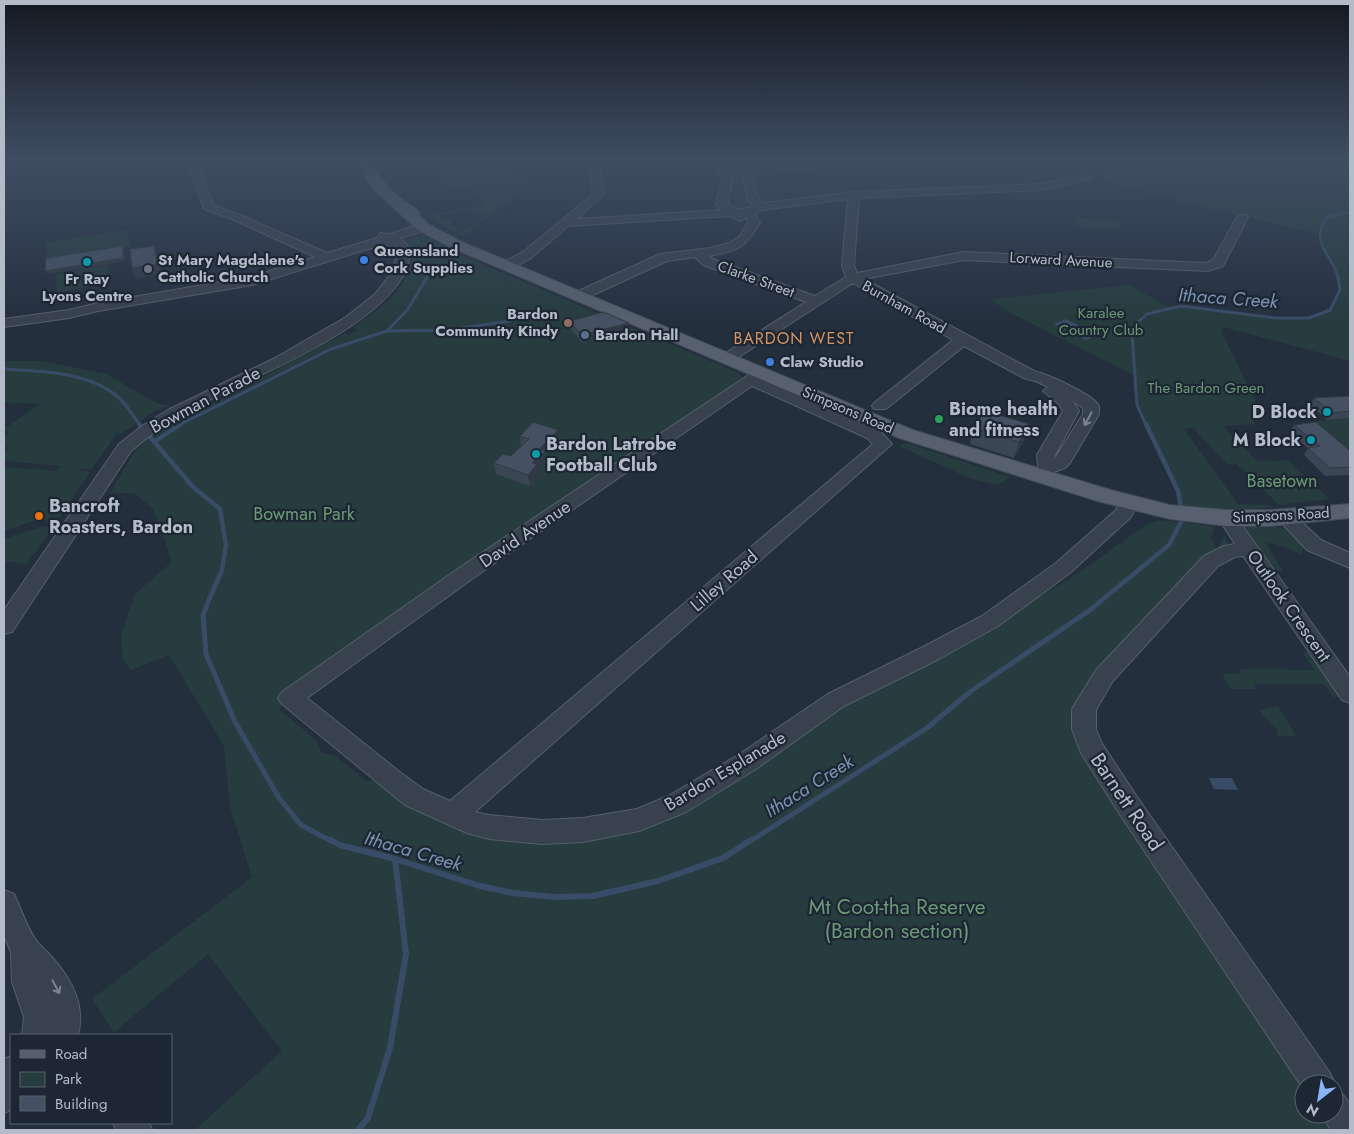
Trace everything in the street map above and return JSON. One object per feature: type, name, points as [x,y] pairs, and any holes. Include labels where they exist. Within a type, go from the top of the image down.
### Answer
[{"type":"main road","name":"Simpsons Road","points":[[412,215],[424,225],[455,244],[726,359],[756,377],[906,434],[1044,473],[1129,503],[1170,512],[1227,518],[1285,517],[1350,511]]},
{"type":"street","points":[[230,215],[324,257]]},
{"type":"street","points":[[507,266],[527,256],[575,215]]},
{"type":"street","points":[[566,223],[701,215]]},
{"type":"street","points":[[737,215],[742,218],[748,231]]},
{"type":"street","points":[[579,296],[661,259],[674,255],[716,251],[734,246],[745,238],[754,222],[748,215]]},
{"type":"street","name":"Burnham Road","points":[[852,215],[848,266],[854,278],[962,340],[1029,375],[1065,401],[1071,409],[1046,457],[1044,473]]},
{"type":"street","name":"Lorward Avenue","points":[[854,278],[964,256],[1213,266],[1218,263],[1242,216]]},
{"type":"street","points":[[4,323],[68,314],[153,297],[252,281],[424,225]]},
{"type":"street","name":"Bowman Parade","points":[[4,626],[125,448],[140,435],[175,413],[337,330],[376,301],[394,280],[403,259],[386,238]]},
{"type":"street","name":"Clarke Street","points":[[698,253],[707,261],[816,301]]},
{"type":"street","points":[[726,359],[854,278]]},
{"type":"street","points":[[880,406],[962,340]]},
{"type":"street","name":"David Avenue","points":[[290,698],[472,569],[756,377]]},
{"type":"street","name":"Lilley Road","points":[[453,815],[883,444],[873,434],[756,377]]},
{"type":"street","name":"Bardon Esplanade","points":[[290,698],[414,797],[453,815],[489,827],[542,832],[583,830],[639,820],[677,804],[747,762],[836,700],[931,654],[990,621],[1064,568],[1124,513],[1129,503]]},
{"type":"street","points":[[1285,517],[1314,545],[1350,561]]},
{"type":"street","name":"Outlook Crescent","points":[[1227,518],[1350,694]]},
{"type":"street","name":"Barnett Road","points":[[1248,549],[1231,551],[1211,561],[1104,676],[1084,709],[1084,730],[1090,746],[1126,802],[1312,1074]]},
{"type":"street","points":[[4,903],[25,950],[53,981],[63,1000],[67,1009],[63,1034]]},
{"type":"street","points":[[25,950],[26,982],[39,1017],[37,1034]]},
{"type":"green space","points":[[427,215],[439,215],[444,218],[440,219],[443,221],[449,220],[454,222],[448,225],[456,229],[464,227],[454,232]]},
{"type":"green space","points":[[486,215],[490,215],[463,236],[458,234]]},
{"type":"green space","points":[[1238,215],[1350,215],[1350,361],[1223,327],[1221,331],[1255,400],[1254,424],[1223,426],[1258,462],[1287,460],[1330,499],[1279,505],[1237,464],[1228,465],[1193,428],[1184,429],[1238,504],[1269,505],[1273,507],[1236,511],[1181,505],[1178,491],[1137,405],[1135,376],[1011,313],[990,299],[1129,285],[1171,308],[1191,306],[1276,318],[1309,318],[1330,310],[1340,290],[1337,271],[1322,249],[1321,235]]},
{"type":"green space","points":[[1077,218],[1114,220],[1119,222],[1122,227],[1082,227],[1076,225],[1074,220]]},
{"type":"green space","points":[[128,230],[130,247],[46,261],[47,242]]},
{"type":"green space","name":"Mt Coot-tha Reserve (Bardon section)","points":[[423,235],[463,256],[739,373],[742,377],[741,380],[288,696],[279,709],[317,741],[322,752],[337,757],[366,781],[392,781],[464,824],[638,825],[796,732],[1067,581],[1146,525],[1160,520],[1212,526],[1214,530],[1211,538],[1216,549],[1225,536],[1228,545],[1079,706],[1298,1074],[1294,1074],[1294,1124],[1339,1124],[1343,1130],[195,1130],[282,1051],[208,954],[114,1032],[92,999],[252,877],[230,807],[224,746],[169,655],[131,670],[123,660],[121,636],[135,594],[172,562],[154,510],[134,493],[110,493],[134,452],[146,441],[176,421],[345,333],[349,335],[357,330],[353,327],[385,304],[393,296],[406,276],[411,263],[413,249],[402,240]]},
{"type":"green space","points":[[108,265],[109,283],[56,293],[57,274]]},
{"type":"green space","points":[[4,361],[42,361],[107,374],[156,403],[170,406],[155,411],[121,434],[117,433],[92,469],[80,469],[80,471],[90,472],[59,519],[36,520],[4,531],[7,524],[4,524],[4,467],[56,471],[61,466],[4,461],[4,453],[9,447],[4,447],[4,437],[9,432],[4,429],[40,404],[4,402]]},
{"type":"green space","points":[[1350,418],[1350,451],[1315,421]]},
{"type":"green space","points":[[907,443],[1010,477],[998,485],[969,478],[899,446]]},
{"type":"green space","points":[[1266,525],[1285,529],[1305,546],[1301,554],[1275,544],[1266,543],[1283,571],[1272,570],[1245,530],[1249,526]]},
{"type":"green space","points":[[41,527],[53,527],[27,564],[4,561],[4,539]]},
{"type":"green space","points":[[1302,651],[1309,652],[1342,698],[1333,697],[1324,684],[1254,684],[1257,689],[1231,689],[1222,674],[1242,673],[1240,669],[1314,670]]},
{"type":"green space","points":[[1278,706],[1296,736],[1277,736],[1278,730],[1262,715],[1260,710]]},
{"type":"water","points":[[1066,319],[1097,335],[1086,340],[1054,324]]},
{"type":"water","points":[[1209,778],[1232,778],[1238,790],[1214,789]]},
{"type":"building","name":"Fr Ray Lyons Centre","points":[[123,246],[123,258],[45,271],[46,258]]},
{"type":"building","points":[[154,246],[157,264],[132,268],[130,249]]},
{"type":"building","points":[[604,312],[629,323],[582,335],[569,321]]},
{"type":"building","points":[[1350,396],[1350,411],[1332,413],[1314,398]]},
{"type":"building","points":[[985,411],[1029,424],[1019,442],[974,428]]},
{"type":"building","points":[[533,422],[558,430],[539,449],[545,451],[532,463],[537,464],[528,475],[494,463],[503,454],[511,456],[529,439],[520,436]]},
{"type":"building","points":[[1316,422],[1350,450],[1350,467],[1330,468],[1308,448],[1320,446],[1294,425]]},
{"type":"waterway","name":"Ithaca Creek","points":[[1338,215],[1326,218],[1321,228],[1320,236],[1321,243],[1336,270],[1338,279]]},
{"type":"waterway","points":[[387,331],[408,309],[427,277],[426,279]]},
{"type":"waterway","name":"Ithaca Creek","points":[[1146,425],[1137,405],[1132,334],[1137,323],[1147,314],[1181,306],[1276,318],[1309,318],[1330,310],[1340,290],[1338,277]]},
{"type":"waterway","points":[[387,331],[449,330],[510,321]]},
{"type":"waterway","points":[[181,424],[331,349],[387,331]]},
{"type":"waterway","name":"Ithaca Creek","points":[[4,369],[64,374],[93,382],[106,388],[118,397],[140,425]]},
{"type":"waterway","points":[[154,442],[181,424]]},
{"type":"waterway","name":"Ithaca Creek","points":[[1091,609],[1169,545],[1183,518],[1178,491],[1146,424]]},
{"type":"waterway","name":"Ithaca Creek","points":[[150,437],[154,442]]},
{"type":"waterway","name":"Ithaca Creek","points":[[154,442],[193,487],[220,509],[226,545],[222,570],[205,609]]},
{"type":"waterway","name":"Ithaca Creek","points":[[206,608],[203,615],[206,654],[235,722],[279,798],[301,825],[333,842]]},
{"type":"waterway","name":"Ithaca Creek","points":[[749,842],[927,728],[971,691],[1093,608]]},
{"type":"waterway","name":"Ithaca Creek","points":[[331,840],[340,845],[395,859]]},
{"type":"waterway","name":"Ithaca Creek","points":[[395,859],[480,886],[513,893],[554,897],[593,896],[658,881],[723,858],[751,840]]},
{"type":"waterway","points":[[358,1130],[368,1118],[390,1048],[406,954],[395,859]]},
{"type":"place","name":"Queensland Cork Supplies","points":[[364,260]]},
{"type":"place","name":"Fr Ray Lyons Centre","points":[[87,262]]},
{"type":"place","name":"St Mary Magdalene's Catholic Church","points":[[148,269]]},
{"type":"place","name":"Bardon Community Kindy","points":[[568,323]]},
{"type":"place","name":"Bardon Hall","points":[[585,335]]},
{"type":"place","name":"Claw Studio","points":[[770,362]]},
{"type":"place","name":"D Block","points":[[1327,412]]},
{"type":"place","name":"Biome health and fitness","points":[[939,419]]},
{"type":"place","name":"M Block","points":[[1311,440]]},
{"type":"place","name":"Bardon Latrobe Football Club","points":[[536,454]]},
{"type":"place","name":"Bancroft Roasters, Bardon","points":[[39,516]]},
{"type":"district","name":"BARDON WEST","points":[[794,338]]},
{"type":"park label","name":"Karalee Country Club","points":[[1101,322]]},
{"type":"park label","name":"The Bardon Green","points":[[1206,388]]},
{"type":"park label","name":"Basetown","points":[[1282,481]]},
{"type":"park label","name":"Bowman Park","points":[[304,514]]}]
